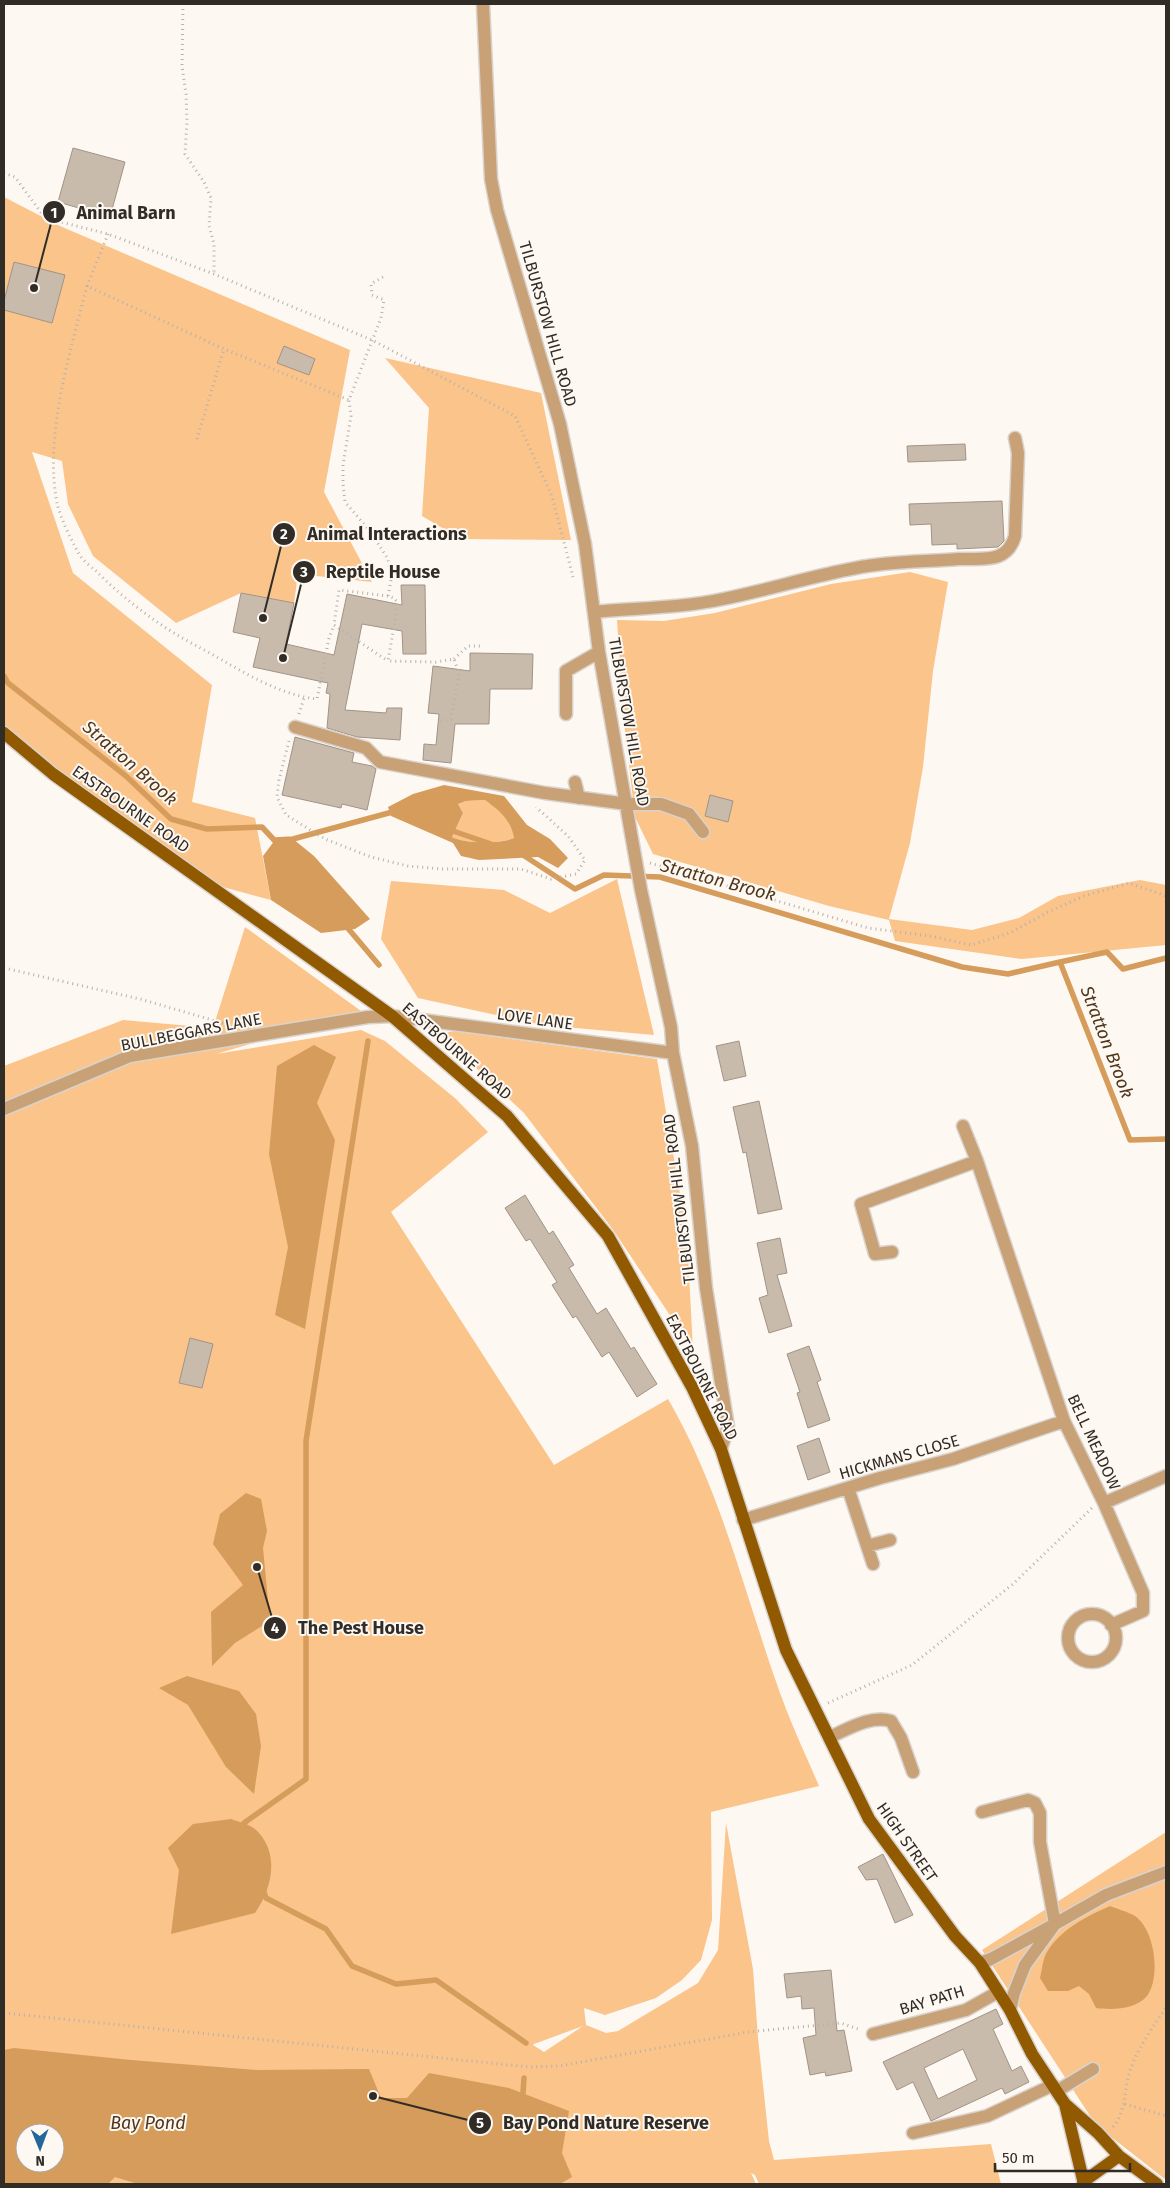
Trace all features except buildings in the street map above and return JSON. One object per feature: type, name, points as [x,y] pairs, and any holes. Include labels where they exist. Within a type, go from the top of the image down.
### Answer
[{"type":"main road","name":"EASTBOURNE ROAD","points":[[4,733],[61,780],[392,1016],[430,1047],[507,1116],[608,1236],[692,1387],[721,1449],[743,1520]]},
{"type":"main road","name":"HIGH STREET","points":[[743,1520],[786,1650],[869,1819],[955,1936],[980,1963],[1010,2010],[1032,2054],[1066,2104]]},
{"type":"main road","points":[[1066,2104],[1098,2133],[1119,2156],[1157,2184]]},
{"type":"main road","points":[[1066,2104],[1084,2183],[1119,2156]]},
{"type":"street","name":"TILBURSTOW HILL ROAD","points":[[482,4],[491,179],[498,210],[560,424],[585,544],[599,652],[638,871],[692,1146],[706,1288],[728,1427],[721,1449]]},
{"type":"street","points":[[594,612],[685,605],[723,599],[857,568],[902,561],[1001,557],[1012,549],[1016,536],[1018,452],[1016,438]]},
{"type":"street","points":[[566,714],[566,671],[599,652]]},
{"type":"street","points":[[295,728],[366,748],[380,762],[579,798],[627,804],[661,804],[688,814],[703,832]]},
{"type":"street","points":[[576,782],[579,798]]},
{"type":"street","name":"BULLBEGGARS LANE","points":[[4,1109],[130,1056],[368,1017],[392,1016]]},
{"type":"street","name":"LOVE LANE","points":[[392,1016],[674,1053]]},
{"type":"street","points":[[892,1252],[875,1254],[861,1204],[977,1161],[963,1126]]},
{"type":"street","name":"BELL MEADOW","points":[[977,1161],[1064,1421],[1104,1503],[1143,1593],[1143,1611],[1111,1625]]},
{"type":"street","name":"HICKMANS CLOSE","points":[[743,1520],[953,1459],[1064,1421]]},
{"type":"street","name":"BELL MEADOW","points":[[1104,1503],[1166,1476]]},
{"type":"street","points":[[848,1488],[872,1564]]},
{"type":"street","points":[[867,1546],[890,1540]]},
{"type":"street","points":[[830,1737],[871,1720],[882,1718],[891,1721],[901,1738],[913,1772]]},
{"type":"street","points":[[982,1812],[1028,1800],[1035,1803],[1040,1812],[1040,1842],[1055,1924],[1024,1965],[1010,2010]]},
{"type":"street","points":[[980,1963],[991,1959],[1106,1895],[1166,1872]]},
{"type":"street","name":"BAY PATH","points":[[873,2034],[966,2010],[998,1992]]},
{"type":"street","points":[[913,2133],[987,2116],[1055,2088],[1093,2069]]},
{"type":"path","points":[[183,4],[182,66],[187,122],[185,154],[204,182],[211,198],[209,226],[214,244],[214,274]]},
{"type":"path","points":[[4,173],[15,177],[45,218],[108,234],[214,274],[372,340],[516,416],[552,496]]},
{"type":"path","points":[[108,234],[87,286],[66,370],[56,425],[54,474],[57,505],[78,554],[114,589],[174,634],[256,678],[304,698],[317,699],[329,638],[334,625],[339,590],[394,598],[398,603],[388,662]]},
{"type":"path","points":[[383,277],[371,284],[372,295],[384,300],[381,318],[349,400],[351,416],[343,466],[344,502],[369,530],[388,559],[391,580],[388,596]]},
{"type":"path","points":[[87,286],[224,349],[349,400]]},
{"type":"path","points":[[197,440],[224,349]]},
{"type":"path","points":[[334,625],[388,662],[436,662],[454,659],[468,646],[480,646]]},
{"type":"path","points":[[438,722],[451,719],[459,674],[454,659]]},
{"type":"path","points":[[304,698],[288,744],[277,797],[286,816],[325,839],[371,857],[408,866],[442,869],[521,868],[551,879],[576,874],[585,860],[568,836],[534,805]]},
{"type":"path","points":[[638,871],[643,862],[680,870],[730,888],[868,928],[930,936],[971,945],[1010,933],[1048,912],[1084,896],[1129,883],[1166,896]]},
{"type":"path","points":[[4,968],[140,999],[235,1027],[254,1036]]},
{"type":"path","points":[[816,1708],[912,1665],[1013,1584],[1093,1508],[1104,1503]]},
{"type":"path","points":[[1108,2128],[1114,2127],[1125,2104],[1130,2069],[1166,2008]]},
{"type":"path","points":[[4,2013],[529,2067],[559,2066],[748,2032],[841,2023],[873,2034]]},
{"type":"path","points":[[1125,2104],[1166,2116]]},
{"type":"shaded area","points":[[4,197],[60,226],[350,350],[324,492],[372,582],[298,574],[294,603],[241,593],[176,623],[93,556],[68,504],[62,461],[32,452],[73,573],[212,685],[192,802],[255,818],[271,900],[208,883],[4,733]]},
{"type":"shaded area","points":[[385,358],[541,393],[571,540],[461,539],[422,516],[429,408]]},
{"type":"shaded area","points":[[910,572],[948,582],[933,671],[923,767],[910,843],[889,919],[972,930],[1019,918],[1058,896],[1140,880],[1166,885],[1166,945],[1022,959],[895,941],[889,920],[829,906],[653,854],[635,817],[623,713],[617,620],[664,621],[715,613],[831,584]]},
{"type":"shaded area","points":[[485,800],[508,820],[514,838],[483,842],[465,841],[452,837],[463,813],[458,804],[466,801]]},
{"type":"shaded area","points":[[617,879],[654,1035],[542,1025],[418,998],[381,939],[391,881],[504,890],[550,913]]},
{"type":"shaded area","points":[[245,927],[361,1011],[216,1054],[361,1030],[385,1041],[456,1099],[488,1132],[391,1212],[554,1465],[668,1399],[688,1436],[720,1512],[786,1709],[819,1786],[711,1812],[712,1920],[701,1960],[682,1980],[656,1998],[605,2015],[584,2008],[586,2025],[606,2033],[618,2031],[698,1983],[718,1950],[726,1823],[753,1969],[769,2141],[774,2160],[991,2144],[1001,2184],[759,2184],[755,2175],[751,2173],[756,2184],[4,2184],[4,1066],[123,1020],[213,1028]],"holes":[[[583,2026],[544,2052],[533,2045]]]},
{"type":"shaded area","points":[[454,1031],[657,1059],[687,1235],[693,1350],[614,1231],[524,1113],[440,1034]]},
{"type":"shaded area","points":[[1166,1832],[1166,2180],[1096,2125],[982,1950]]},
{"type":"water","points":[[444,785],[504,796],[527,825],[550,839],[568,858],[558,868],[538,857],[479,860],[461,856],[453,843],[391,816],[388,807],[413,794]],"holes":[[[485,800],[500,812],[507,821],[514,838],[483,842],[465,841],[452,837],[463,813],[458,804],[466,801]]]},
{"type":"water","points":[[293,839],[314,856],[370,919],[355,929],[321,933],[271,900],[263,856],[275,840]]},
{"type":"water","points":[[314,1045],[336,1057],[317,1103],[335,1140],[305,1329],[275,1315],[288,1247],[269,1154],[277,1066]]},
{"type":"water","points":[[246,1493],[261,1499],[267,1531],[263,1548],[270,1621],[235,1643],[212,1666],[211,1612],[243,1585],[213,1544],[220,1514]]},
{"type":"water","points":[[187,1676],[239,1691],[256,1714],[261,1746],[254,1794],[226,1767],[188,1705],[159,1688]]},
{"type":"water","points":[[231,1819],[253,1828],[266,1842],[271,1863],[271,1873],[261,1904],[255,1913],[171,1934],[179,1870],[168,1848],[193,1824]]},
{"type":"water","points":[[1110,1906],[1135,1916],[1147,1932],[1154,1954],[1155,1966],[1154,1977],[1147,1996],[1142,2001],[1130,2006],[1102,2009],[1096,2008],[1089,1994],[1079,1986],[1068,1991],[1048,1991],[1040,1978],[1044,1957],[1047,1952],[1075,1924]]},
{"type":"water","name":"Bay Pond","points":[[14,2048],[257,2070],[369,2069],[381,2098],[407,2098],[429,2073],[509,2088],[569,2111],[562,2153],[572,2177],[560,2184],[138,2184],[115,2177],[108,2184],[4,2184],[4,2050]]},
{"type":"waterway","name":"Stratton Brook","points":[[4,676],[8,683],[126,776],[171,819],[207,829],[262,827],[276,842]]},
{"type":"waterway","name":"Stratton Brook","points":[[275,840],[293,839],[396,811]]},
{"type":"waterway","name":"Stratton Brook","points":[[447,829],[491,844]]},
{"type":"waterway","name":"Stratton Brook","points":[[523,855],[575,889],[604,875],[660,877],[962,967],[1008,974],[1060,962],[1130,1140],[1166,1139]]},
{"type":"waterway","points":[[346,926],[379,965]]},
{"type":"waterway","points":[[1060,962],[1107,952],[1123,969],[1166,958]]},
{"type":"waterway","points":[[246,1830],[244,1823],[306,1779],[306,1441],[368,1041]]},
{"type":"waterway","points":[[264,1892],[266,1898],[326,1929],[352,1966],[396,1984],[436,1980],[526,2043]]},
{"type":"waterway","points":[[516,2097],[523,2093],[524,2078]]},
{"type":"place","name":"Animal Barn","points":[[34,288]]},
{"type":"place","name":"Animal Interactions","points":[[263,618]]},
{"type":"place","name":"Reptile House","points":[[283,658]]},
{"type":"place","name":"The Pest House","points":[[257,1567]]},
{"type":"place","name":"Bay Pond Nature Reserve","points":[[373,2096]]}]
